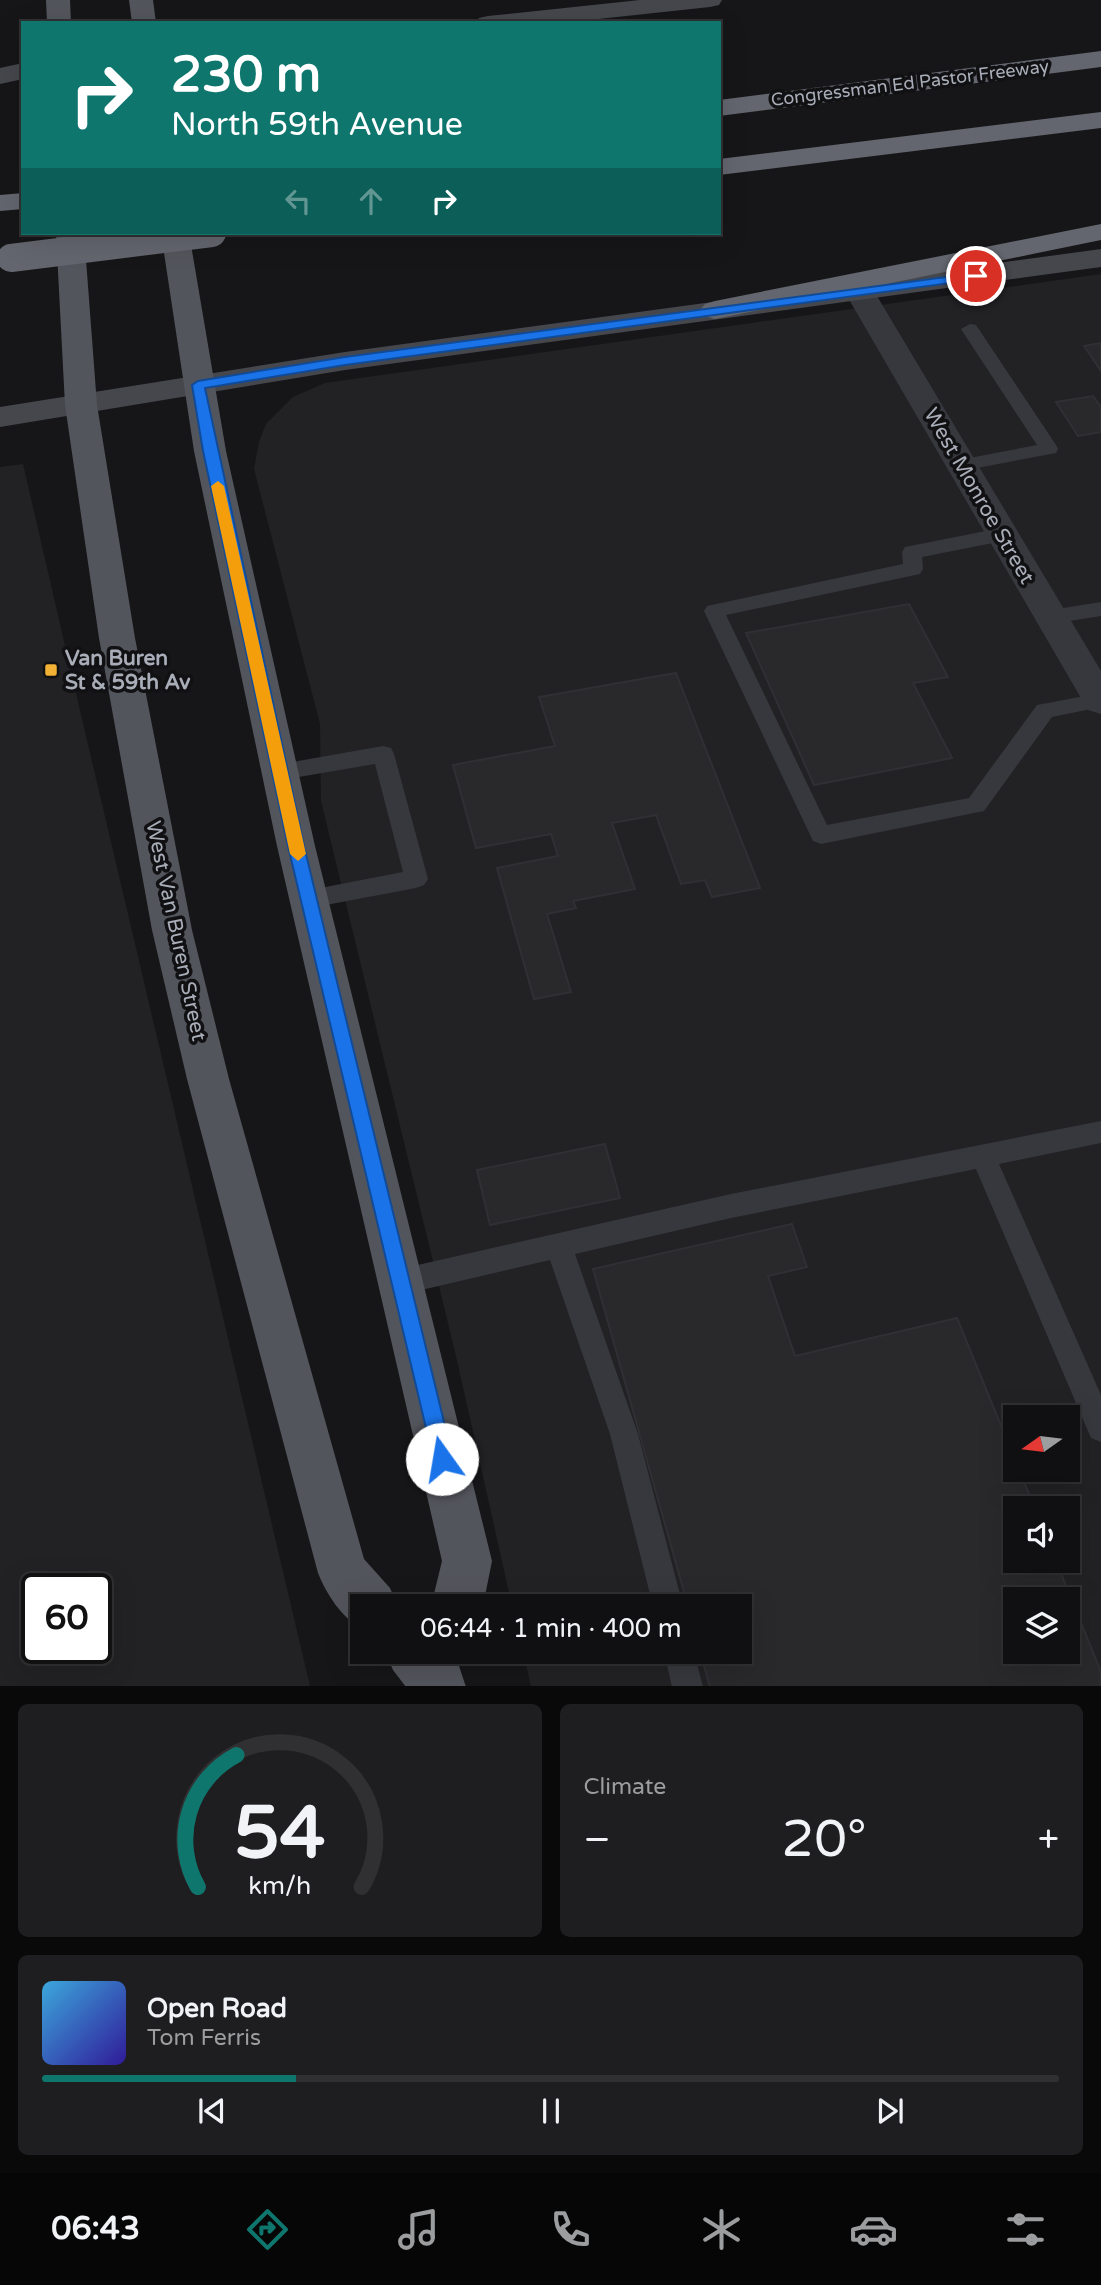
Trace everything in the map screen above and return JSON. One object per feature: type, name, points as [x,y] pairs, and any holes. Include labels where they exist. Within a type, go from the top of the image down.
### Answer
[{"type":"highway","name":"Congressman Ed Pastor Freeway","points":[[721,108],[1101,59]]},
{"type":"highway","points":[[721,167],[1101,120]]},
{"type":"highway","points":[[715,310],[1101,232]]},
{"type":"highway","points":[[6,259],[196,235]]},
{"type":"main road","points":[[58,0],[59,21]]},
{"type":"main road","points":[[141,0],[144,21]]},
{"type":"main road","points":[[507,21],[709,0]]},
{"type":"main road","points":[[0,76],[21,71]]},
{"type":"main road","name":"West Van Buren Street","points":[[70,235],[81,405],[117,638],[172,930],[208,1079],[343,1573],[361,1594]]},
{"type":"main road","points":[[175,235],[210,451],[310,899],[467,1561],[460,1594]]},
{"type":"main road","points":[[0,417],[345,361],[1101,258]]},
{"type":"street","name":"West Monroe Street","points":[[859,290],[1001,535],[1101,700]]},
{"type":"lane","points":[[961,465],[1049,449],[970,329]]},
{"type":"lane","points":[[1001,535],[912,552],[913,569],[714,611],[821,835],[976,805],[1045,711],[1101,700]]},
{"type":"lane","points":[[1051,617],[1101,609]]},
{"type":"lane","points":[[281,772],[383,754],[416,879],[310,899]]},
{"type":"lane","points":[[400,1282],[731,1206],[1101,1132]]},
{"type":"lane","points":[[983,1156],[1101,1428]]},
{"type":"lane","points":[[559,1246],[624,1434],[665,1594]]},
{"type":"lane","points":[[682,1664],[688,1686]]},
{"type":"shaded area","points":[[1101,274],[1101,1686],[531,1686],[526,1664],[752,1664],[752,1594],[509,1594],[456,1356],[321,801],[320,724],[254,469],[259,442],[266,424],[293,397],[325,383]]},
{"type":"shaded area","points":[[23,464],[310,1686],[0,1686],[0,467]]},
{"type":"building","points":[[1101,343],[1101,371],[1084,346]]},
{"type":"building","points":[[1093,396],[1101,407],[1101,432],[1078,436],[1056,402]]},
{"type":"building","points":[[909,604],[948,677],[913,683],[952,758],[814,785],[746,633]]},
{"type":"building","points":[[676,673],[760,888],[712,897],[705,880],[681,884],[656,815],[612,823],[635,889],[573,901],[576,908],[547,914],[571,992],[534,999],[497,868],[558,856],[551,834],[476,848],[453,765],[555,746],[539,697]]},
{"type":"building","points":[[605,1144],[620,1198],[490,1225],[477,1170]]},
{"type":"building","points":[[792,1224],[807,1267],[768,1276],[795,1356],[957,1318],[1003,1431],[1003,1482],[1024,1482],[1030,1496],[1003,1496],[1003,1573],[1061,1573],[1067,1587],[1003,1587],[1003,1664],[1080,1664],[1080,1620],[1101,1672],[1101,1686],[710,1686],[703,1664],[752,1664],[752,1594],[685,1594],[593,1269]]},
{"type":"slow traffic","points":[[218,486],[298,854]]},
{"type":"place","name":"Van Buren St & 59th Av","points":[[51,670]]},
{"type":"route","points":[[442,1459],[296,846],[198,385],[345,361],[976,276]]}]
